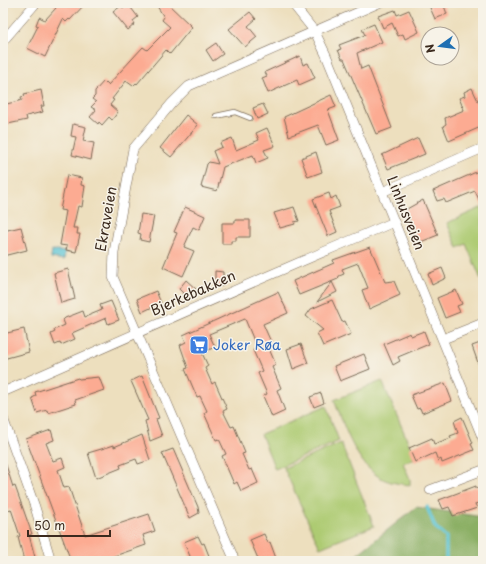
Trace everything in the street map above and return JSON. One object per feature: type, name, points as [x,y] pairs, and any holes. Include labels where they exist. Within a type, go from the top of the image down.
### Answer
[{"type":"street","points":[[3,41],[36,3]]},
{"type":"street","name":"Linhusveien","points":[[292,3],[315,32],[326,55],[483,439]]},
{"type":"street","name":"Ekraveien","points":[[235,561],[115,282],[112,268],[114,252],[134,147],[172,103],[189,86],[379,3]]},
{"type":"street","points":[[382,192],[483,148]]},
{"type":"street","name":"Bjerkebakken","points":[[3,392],[137,334],[274,272],[394,222]]},
{"type":"street","points":[[443,339],[483,323]]},
{"type":"street","points":[[3,418],[35,507],[51,561]]},
{"type":"street","points":[[430,490],[483,470]]},
{"type":"lane","points":[[216,116],[235,112],[250,118]]},
{"type":"green space","points":[[483,207],[483,284],[466,244],[458,248],[447,223]]},
{"type":"green space","points":[[382,381],[415,458],[403,463],[410,479],[410,485],[385,480],[366,466],[347,434],[334,400]]},
{"type":"green space","points":[[326,406],[339,441],[275,469],[261,434]]},
{"type":"green space","points":[[341,443],[374,526],[320,548],[284,468]]},
{"type":"green space","points":[[416,507],[483,517],[483,561],[349,561]]},
{"type":"water","points":[[52,250],[65,252],[64,260],[51,258]]},
{"type":"building","points":[[52,3],[86,3],[70,20],[69,19],[66,22],[63,19],[45,57],[27,48],[38,26],[36,25],[39,17],[45,20],[56,8]]},
{"type":"building","points":[[155,3],[167,3],[192,27],[170,54],[166,50],[137,84],[136,83],[133,86],[126,81],[112,99],[114,100],[110,105],[118,112],[112,120],[109,117],[102,125],[99,122],[98,124],[90,117],[96,110],[91,107],[96,102],[92,99],[95,96],[95,91],[104,81],[108,85],[143,47],[147,50],[170,27],[162,20],[164,17]]},
{"type":"building","points":[[428,3],[443,3],[447,14],[435,19]]},
{"type":"building","points":[[128,4],[138,17],[133,21],[135,24],[128,30],[113,12],[121,6],[123,8]]},
{"type":"building","points":[[395,10],[397,15],[409,10],[419,32],[405,39],[403,34],[398,36],[392,23],[383,28],[378,16]]},
{"type":"building","points":[[250,12],[256,19],[248,26],[257,37],[245,47],[229,29]]},
{"type":"building","points":[[374,24],[382,42],[357,53],[361,69],[368,66],[392,128],[376,134],[344,59],[342,59],[338,50],[341,49],[339,45],[365,35],[362,29]]},
{"type":"building","points":[[216,43],[223,54],[213,61],[206,50]]},
{"type":"building","points":[[300,56],[303,65],[308,63],[315,78],[299,85],[297,80],[268,93],[262,78],[267,76],[265,72]]},
{"type":"building","points":[[472,88],[479,103],[483,101],[483,126],[449,141],[443,126],[446,124],[445,118],[464,110],[459,98],[465,96],[464,92]]},
{"type":"building","points":[[41,90],[44,106],[41,106],[43,112],[26,116],[27,120],[3,125],[3,105],[22,100],[21,97],[25,96],[24,94]]},
{"type":"building","points":[[331,95],[336,107],[328,110],[339,140],[326,145],[318,125],[289,136],[284,117]]},
{"type":"building","points":[[263,104],[268,114],[257,119],[253,108]]},
{"type":"building","points":[[186,115],[198,125],[171,157],[160,148]]},
{"type":"building","points":[[73,124],[86,127],[83,141],[94,143],[91,160],[72,155],[76,137],[71,136]]},
{"type":"building","points":[[267,128],[275,146],[264,150],[268,158],[256,163],[253,155],[223,167],[217,191],[201,187],[207,164],[209,162],[218,164],[213,151],[222,147],[220,143],[232,138],[236,150],[259,140],[256,133]]},
{"type":"building","points":[[418,138],[425,154],[388,169],[382,155]]},
{"type":"building","points":[[316,152],[322,172],[308,177],[301,158]]},
{"type":"building","points":[[483,169],[483,208],[475,191],[446,203],[444,199],[437,201],[433,191]]},
{"type":"building","points":[[67,175],[82,178],[81,185],[85,186],[82,207],[78,206],[73,228],[78,228],[77,234],[80,234],[76,252],[66,250],[67,246],[60,245],[66,211],[60,210]]},
{"type":"building","points":[[329,193],[331,199],[336,196],[340,207],[329,211],[337,232],[328,236],[313,199]]},
{"type":"building","points":[[423,200],[438,235],[418,243],[405,210]]},
{"type":"building","points":[[185,207],[205,216],[199,230],[193,227],[184,247],[194,251],[183,276],[163,267],[177,233],[174,232]]},
{"type":"building","points":[[294,207],[299,221],[294,222],[295,224],[280,228],[274,213]]},
{"type":"building","points":[[141,214],[154,216],[149,242],[140,240],[141,234],[138,233]]},
{"type":"building","points":[[235,220],[250,220],[250,237],[236,237],[236,241],[231,241],[231,244],[222,244],[222,223],[235,223]]},
{"type":"building","points":[[21,227],[27,250],[3,256],[3,231]]},
{"type":"building","points":[[370,247],[385,282],[394,281],[400,295],[369,309],[362,290],[368,288],[358,263],[342,269],[344,274],[339,276],[338,279],[299,295],[293,281],[334,263],[333,260]]},
{"type":"building","points":[[442,268],[446,278],[432,285],[428,274]]},
{"type":"building","points":[[68,269],[75,299],[61,303],[54,273]]},
{"type":"building","points":[[215,271],[223,272],[223,286],[215,286]]},
{"type":"building","points":[[186,280],[196,289],[188,298],[179,289]]},
{"type":"building","points":[[332,282],[337,292],[317,302]]},
{"type":"building","points":[[456,290],[462,304],[457,306],[460,312],[445,318],[437,298]]},
{"type":"building","points":[[156,291],[161,303],[142,312],[137,299]]},
{"type":"building","points":[[278,292],[288,313],[263,324],[271,342],[267,344],[276,365],[272,367],[281,388],[277,390],[285,411],[272,417],[263,396],[267,394],[258,373],[262,371],[253,350],[257,348],[245,319],[209,334],[215,347],[202,353],[208,366],[205,368],[212,384],[215,382],[227,409],[223,411],[231,427],[234,426],[245,453],[242,454],[249,470],[252,469],[258,483],[241,491],[237,482],[234,484],[222,456],[226,454],[219,439],[216,440],[204,413],[207,411],[200,396],[197,397],[185,369],[188,368],[180,345],[186,342],[183,335]]},
{"type":"building","points":[[332,300],[342,322],[345,321],[351,334],[323,346],[317,333],[323,330],[306,316],[311,309]]},
{"type":"building","points":[[111,301],[119,320],[108,324],[106,318],[72,333],[75,339],[61,345],[60,343],[55,345],[51,334],[55,332],[54,330],[65,325],[63,320],[65,318],[83,311],[85,317],[102,310],[100,305]]},
{"type":"building","points":[[24,329],[29,352],[3,359],[3,334]]},
{"type":"building","points":[[424,331],[429,344],[398,357],[400,361],[393,365],[384,344],[410,333],[411,336]]},
{"type":"building","points":[[483,342],[483,374],[482,374],[472,346]]},
{"type":"building","points":[[301,344],[308,363],[293,369],[287,349]]},
{"type":"building","points":[[364,354],[370,369],[340,381],[334,366]]},
{"type":"building","points":[[142,376],[159,418],[156,419],[162,436],[150,441],[145,421],[148,420],[131,381]]},
{"type":"building","points":[[99,377],[104,390],[75,400],[76,404],[48,413],[47,410],[37,413],[32,398],[36,396],[35,392],[78,378]]},
{"type":"building","points":[[445,383],[452,401],[422,413],[420,408],[417,409],[411,395]]},
{"type":"building","points":[[321,393],[324,403],[314,407],[310,397]]},
{"type":"building","points":[[462,417],[473,443],[471,444],[474,450],[442,463],[441,459],[438,461],[435,453],[415,462],[409,448],[432,438],[434,444],[451,438],[450,436],[458,433],[454,421]]},
{"type":"building","points":[[51,430],[54,440],[46,443],[53,461],[62,458],[65,467],[58,470],[64,488],[69,487],[85,535],[149,514],[155,531],[143,535],[146,545],[100,561],[71,561],[26,439]]},
{"type":"building","points":[[142,435],[150,460],[138,464],[136,459],[120,465],[121,468],[96,478],[88,453],[114,445],[114,447]]},
{"type":"building","points":[[173,449],[198,507],[199,513],[190,518],[162,453]]},
{"type":"building","points":[[5,462],[13,487],[15,486],[32,534],[29,535],[36,561],[24,561],[18,537],[20,536],[11,509],[3,512],[3,463]]},
{"type":"building","points":[[476,486],[476,488],[483,486],[483,501],[475,504],[477,508],[453,516],[449,507],[443,509],[439,500]]},
{"type":"building","points":[[264,534],[268,543],[270,542],[277,561],[259,561],[250,540]]},
{"type":"building","points":[[198,536],[202,544],[204,543],[211,561],[192,561],[184,542]]},
{"type":"waterway","points":[[427,507],[435,527],[446,537],[446,561]]},
{"type":"place","name":"Joker Røa","points":[[199,345]]}]
